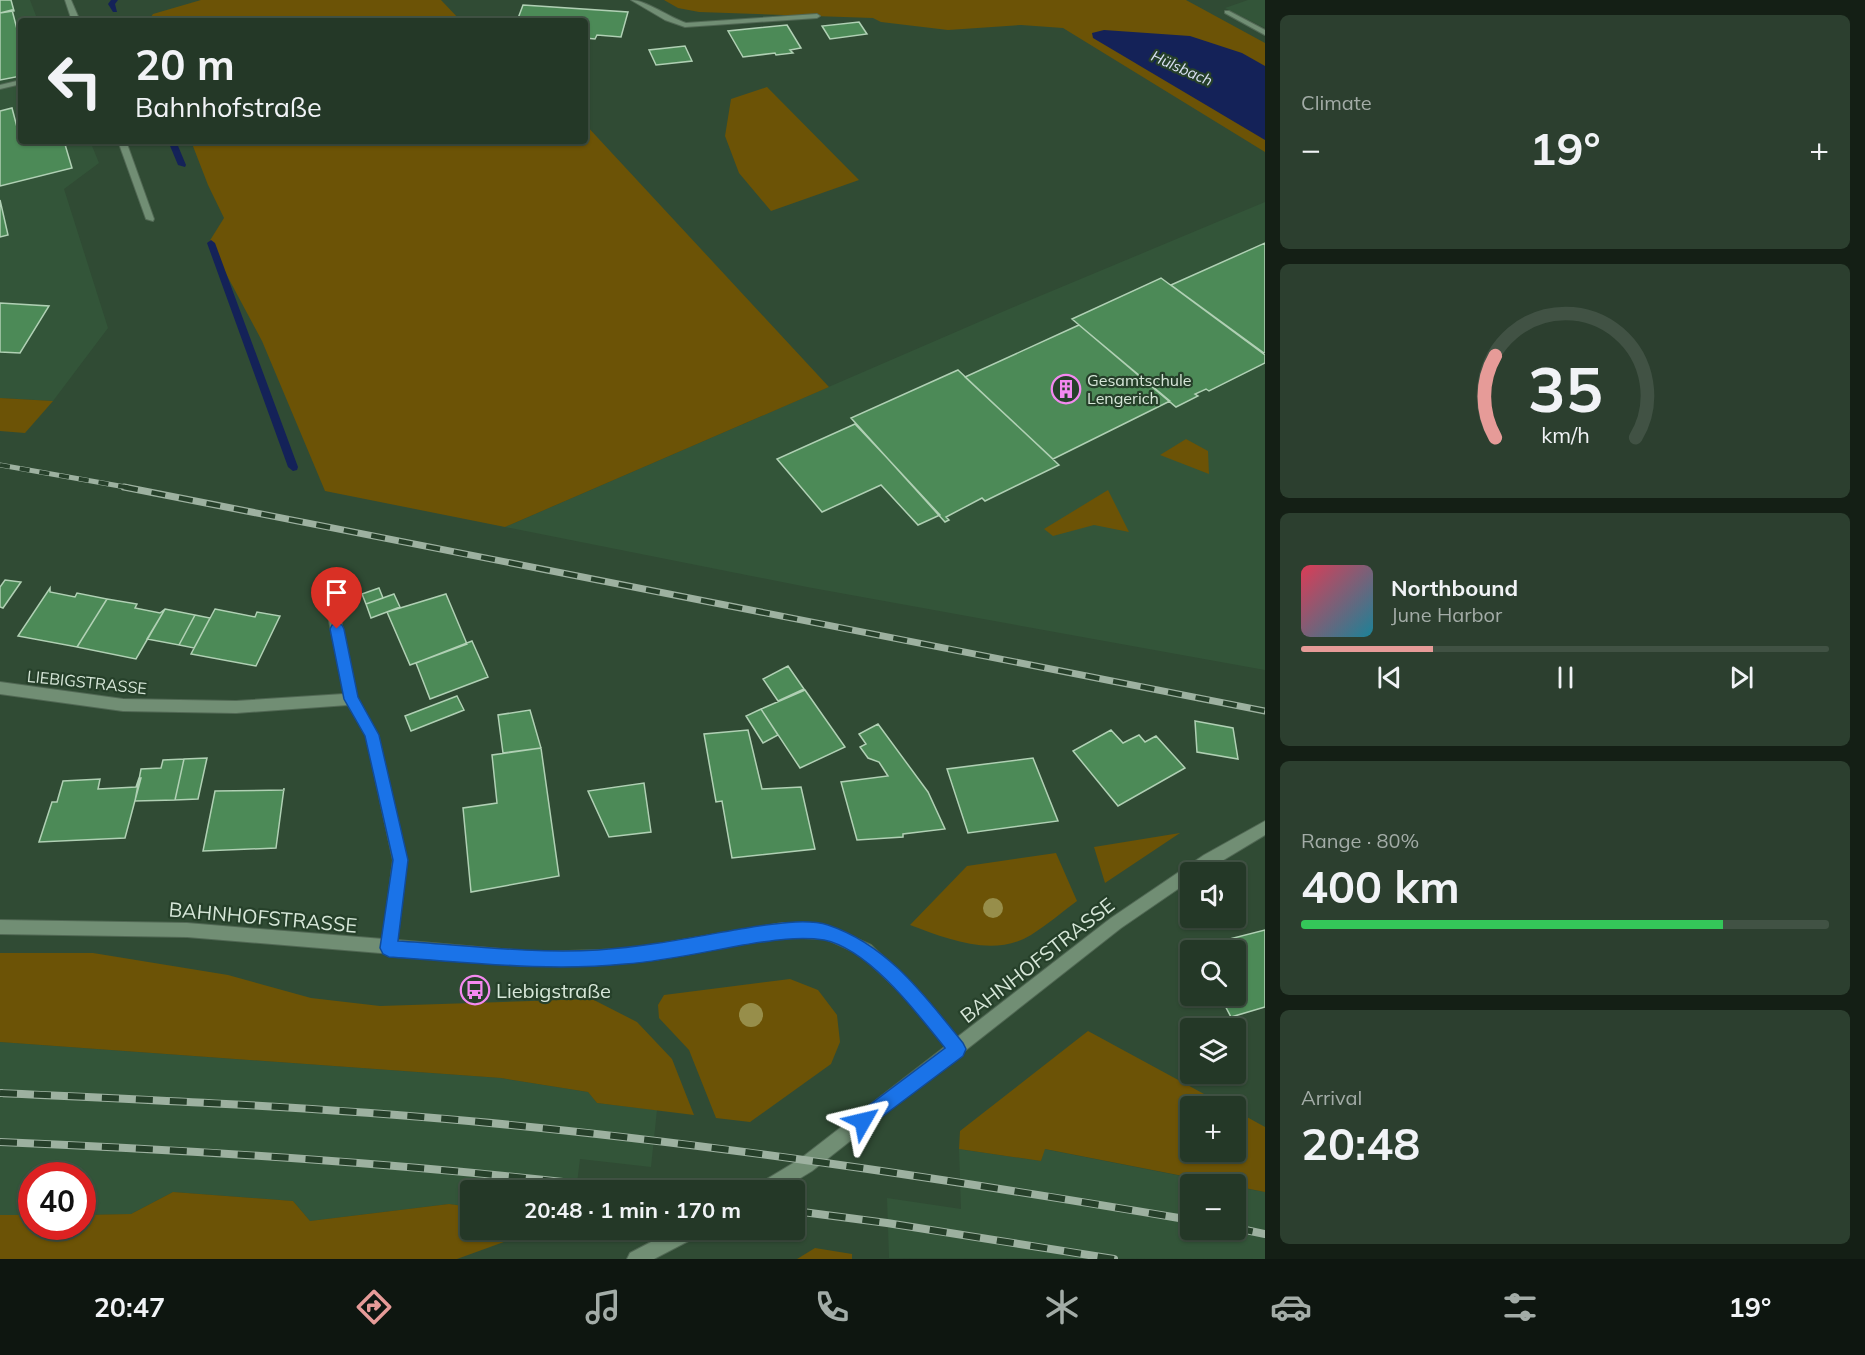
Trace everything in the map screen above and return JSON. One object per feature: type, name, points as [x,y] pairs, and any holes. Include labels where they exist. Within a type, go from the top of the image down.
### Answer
[{"type":"street","points":[[68,0],[75,18]]},
{"type":"street","points":[[634,0],[667,19],[686,25],[817,16]]},
{"type":"street","points":[[1227,12],[1265,33]]},
{"type":"street","points":[[0,87],[18,83]]},
{"type":"street","points":[[123,144],[150,219]]},
{"type":"street","points":[[333,606],[351,699],[372,735],[400,860],[389,948]]},
{"type":"street","name":"LIEBIGSTRASSE","points":[[0,688],[123,705],[236,707],[351,699]]},
{"type":"street","name":"BAHNHOFSTRASSE","points":[[0,927],[187,930],[537,959],[596,959],[629,956],[782,930],[826,932],[866,950],[914,995],[957,1049],[1116,923],[1209,861],[1265,828]]},
{"type":"street","points":[[781,1180],[806,1165],[957,1049]]},
{"type":"street","points":[[636,1259],[673,1240]]},
{"type":"shaded area","points":[[0,0],[30,0],[37,18],[18,18],[18,144],[91,144],[99,163],[64,189],[108,328],[53,401],[0,398]]},
{"type":"shaded area","points":[[201,0],[441,0],[458,18],[150,18],[153,14]]},
{"type":"shaded area","points":[[664,0],[1186,0],[1265,43],[1265,152],[1063,28],[1021,25],[948,30],[881,22],[873,18],[699,12],[678,8]]},
{"type":"shaded area","points":[[1248,0],[1265,0],[1265,28],[1225,8]]},
{"type":"shaded area","points":[[767,87],[859,180],[771,211],[739,173],[725,136],[731,99]]},
{"type":"shaded area","points":[[588,127],[829,387],[505,527],[325,491],[262,341],[209,242],[224,218],[192,144],[588,144]]},
{"type":"shaded area","points":[[1265,202],[1265,670],[807,587],[505,527],[1009,309]]},
{"type":"shaded area","points":[[0,398],[53,401],[25,433],[0,431]]},
{"type":"shaded area","points":[[1186,439],[1208,451],[1209,474],[1160,455]]},
{"type":"shaded area","points":[[1108,490],[1129,532],[1094,525],[1053,536],[1044,529]]},
{"type":"shaded area","points":[[1180,833],[1105,883],[1094,847]]},
{"type":"shaded area","points":[[1056,853],[1077,901],[1031,935],[1016,942],[986,946],[940,936],[910,925],[967,866]]},
{"type":"shaded area","points":[[0,953],[93,953],[228,975],[311,998],[380,1006],[592,999],[637,1022],[672,1059],[694,1115],[597,1103],[588,1092],[501,1078],[0,1042]]},
{"type":"shaded area","points":[[790,979],[818,990],[837,1015],[840,1042],[831,1064],[750,1122],[716,1118],[689,1050],[659,1018],[658,1005],[664,995]]},
{"type":"shaded area","points":[[1088,1031],[1180,1081],[1180,1084],[1186,1084],[1208,1096],[1180,1096],[1180,1162],[1246,1162],[1246,1117],[1265,1127],[1265,1192],[1246,1188],[1246,1174],[1180,1175],[1045,1149],[1041,1161],[959,1149],[960,1131]]},
{"type":"shaded area","points":[[0,1042],[501,1078],[588,1092],[597,1103],[657,1110],[651,1167],[580,1159],[577,1180],[460,1180],[460,1206],[449,1204],[310,1221],[293,1201],[173,1192],[131,1214],[96,1215],[96,1162],[18,1162],[18,1215],[0,1215]]},
{"type":"shaded area","points":[[959,1149],[1041,1161],[1044,1149],[1180,1176],[1180,1240],[1246,1240],[1246,1189],[1265,1192],[1265,1259],[889,1258],[887,1198],[961,1209]]},
{"type":"shaded area","points":[[173,1192],[293,1201],[310,1221],[449,1204],[460,1206],[460,1240],[509,1240],[457,1259],[0,1259],[0,1215],[18,1215],[18,1240],[96,1240],[96,1215],[131,1214]]},
{"type":"shaded area","points":[[815,1248],[852,1254],[852,1259],[797,1259]]},
{"type":"water","name":"Hülsbach","points":[[1104,30],[1190,36],[1242,53],[1265,66],[1265,140],[1093,38],[1092,33]]},
{"type":"building","points":[[0,0],[11,0],[14,11],[0,13]]},
{"type":"building","points":[[523,5],[628,12],[621,37],[597,35],[595,39],[588,38],[588,18],[518,18]]},
{"type":"building","points":[[12,10],[18,33],[18,77],[0,80],[0,13]]},
{"type":"building","points":[[859,22],[867,34],[830,39],[822,26]]},
{"type":"building","points":[[787,25],[801,48],[790,50],[793,53],[776,55],[775,53],[743,57],[728,31]]},
{"type":"building","points":[[685,46],[692,61],[656,65],[649,50]]},
{"type":"building","points":[[12,108],[18,127],[18,144],[65,144],[72,168],[0,186],[0,111]]},
{"type":"building","points":[[0,200],[8,235],[0,237]]},
{"type":"building","points":[[1265,243],[1265,352],[1264,353],[1171,285]]},
{"type":"building","points":[[1161,278],[1265,355],[1265,363],[1209,391],[1206,389],[1195,394],[1198,396],[1176,407],[1072,319]]},
{"type":"building","points":[[0,303],[49,306],[20,353],[0,352]]},
{"type":"building","name":"Gesamtschule Lengerich","points":[[1079,325],[1170,401],[1053,459],[965,377]]},
{"type":"building","points":[[958,370],[1059,465],[985,501],[982,498],[946,517],[949,520],[945,522],[851,418]]},
{"type":"building","points":[[855,424],[940,515],[918,525],[881,485],[822,512],[777,459]]},
{"type":"building","points":[[5,580],[21,582],[3,608],[0,607],[0,587]]},
{"type":"building","points":[[50,588],[50,592],[75,597],[77,593],[107,599],[77,647],[18,636]]},
{"type":"building","points":[[379,588],[383,598],[366,604],[362,594]]},
{"type":"building","points":[[394,594],[400,607],[371,618],[366,604]]},
{"type":"building","points":[[446,594],[467,644],[410,665],[387,612]]},
{"type":"building","points":[[107,599],[137,604],[135,608],[160,613],[165,609],[136,659],[77,647]]},
{"type":"building","points":[[165,609],[195,615],[179,645],[147,639]]},
{"type":"building","points":[[215,609],[255,617],[257,612],[280,616],[256,666],[191,654]]},
{"type":"building","points":[[195,615],[210,618],[194,648],[179,645]]},
{"type":"building","points":[[472,641],[488,677],[430,699],[416,663]]},
{"type":"building","points":[[788,666],[804,689],[778,701],[763,679]]},
{"type":"building","points":[[805,690],[845,747],[800,768],[761,709]]},
{"type":"building","points":[[457,696],[464,710],[411,731],[405,716]]},
{"type":"building","points":[[761,709],[778,735],[763,743],[746,716]]},
{"type":"building","points":[[530,710],[541,748],[503,753],[498,715]]},
{"type":"building","points":[[1195,721],[1233,728],[1238,759],[1197,752]]},
{"type":"building","points":[[878,724],[928,792],[945,829],[903,834],[903,837],[857,840],[841,782],[888,776],[879,762],[868,758],[860,747],[866,744],[859,734]]},
{"type":"building","points":[[748,730],[762,789],[801,787],[815,849],[732,858],[722,801],[716,802],[704,734]]},
{"type":"building","points":[[1111,730],[1123,743],[1139,735],[1145,742],[1156,736],[1185,768],[1118,806],[1073,751]]},
{"type":"building","points":[[541,748],[559,876],[471,892],[463,808],[497,803],[492,755]]},
{"type":"building","points":[[207,758],[198,799],[175,800],[184,759]]},
{"type":"building","points":[[1033,758],[1058,821],[968,833],[947,769]]},
{"type":"building","points":[[184,759],[175,800],[135,801],[141,769],[161,768],[163,760]]},
{"type":"building","points":[[141,778],[125,838],[39,842],[52,802],[57,802],[63,781],[100,779],[98,789],[136,787]]},
{"type":"building","points":[[644,783],[651,832],[609,837],[588,791]]},
{"type":"building","points":[[284,790],[276,848],[203,851],[215,791]]},
{"type":"building","points":[[1265,930],[1265,1007],[1231,1017],[1225,1006],[1246,1006],[1246,940],[1226,940]]},
{"type":"waterway","points":[[115,0],[111,4],[115,11]]},
{"type":"waterway","points":[[173,144],[182,165]]},
{"type":"waterway","points":[[211,243],[293,467]]},
{"type":"railway","points":[[0,465],[131,488]]},
{"type":"railway","points":[[124,487],[1265,711]]},
{"type":"railway","points":[[0,1093],[352,1112],[560,1130],[741,1151],[1180,1218]]},
{"type":"railway","points":[[0,1142],[321,1160],[541,1180]]},
{"type":"railway","points":[[805,1212],[1114,1259]]},
{"type":"railway","points":[[1246,1230],[1265,1234]]},
{"type":"place","name":"Gesamtschule Lengerich","points":[[1066,389]]},
{"type":"place","name":"Liebigstraße","points":[[475,990]]},
{"type":"route","points":[[337,629],[351,699],[372,735],[400,860],[389,948],[537,959],[596,959],[629,956],[782,930],[826,932],[866,950],[914,995],[957,1049],[863,1121]]}]
